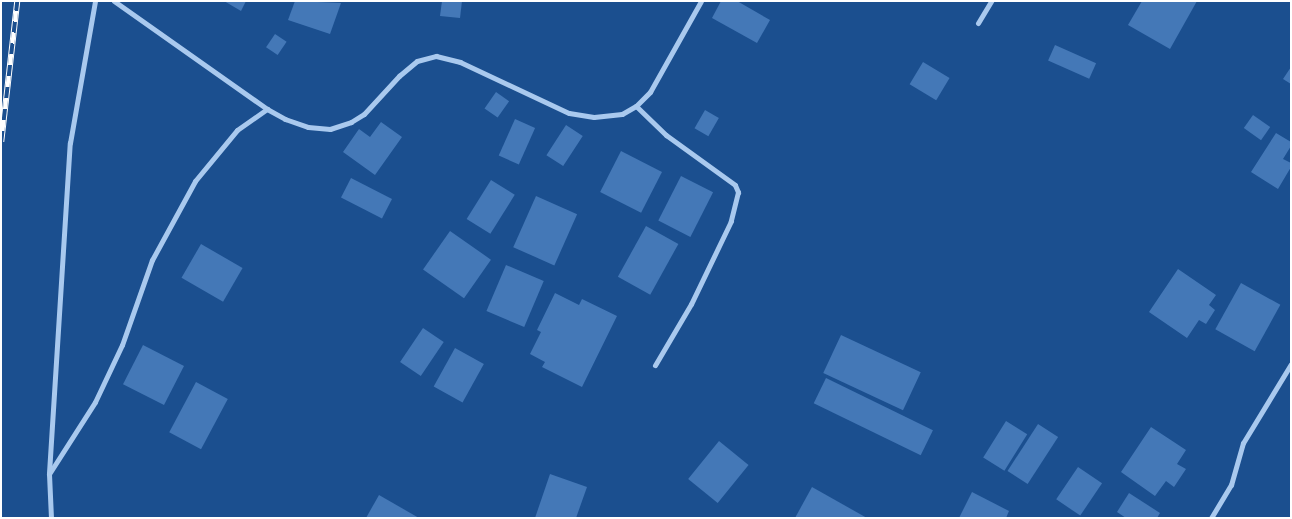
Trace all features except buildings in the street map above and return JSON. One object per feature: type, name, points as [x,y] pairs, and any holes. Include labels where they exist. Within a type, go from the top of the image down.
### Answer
[{"type":"street","points":[[50,518],[49,474],[70,143],[95,1]]},
{"type":"street","points":[[114,1],[267,109],[285,119],[308,127],[330,129],[364,114],[399,76],[417,61],[436,56],[460,62],[569,113],[603,116],[622,114],[636,106],[650,92],[701,1]]},
{"type":"street","points":[[978,23],[991,1]]},
{"type":"street","points":[[636,106],[666,135],[734,185],[738,192],[731,221],[695,296],[655,365]]},
{"type":"street","points":[[49,474],[95,402],[122,345],[152,260],[195,181],[236,130],[267,109]]},
{"type":"street","points":[[1211,518],[1231,485],[1244,443],[1291,364]]},
{"type":"railway","points":[[1,142],[17,1]]}]
